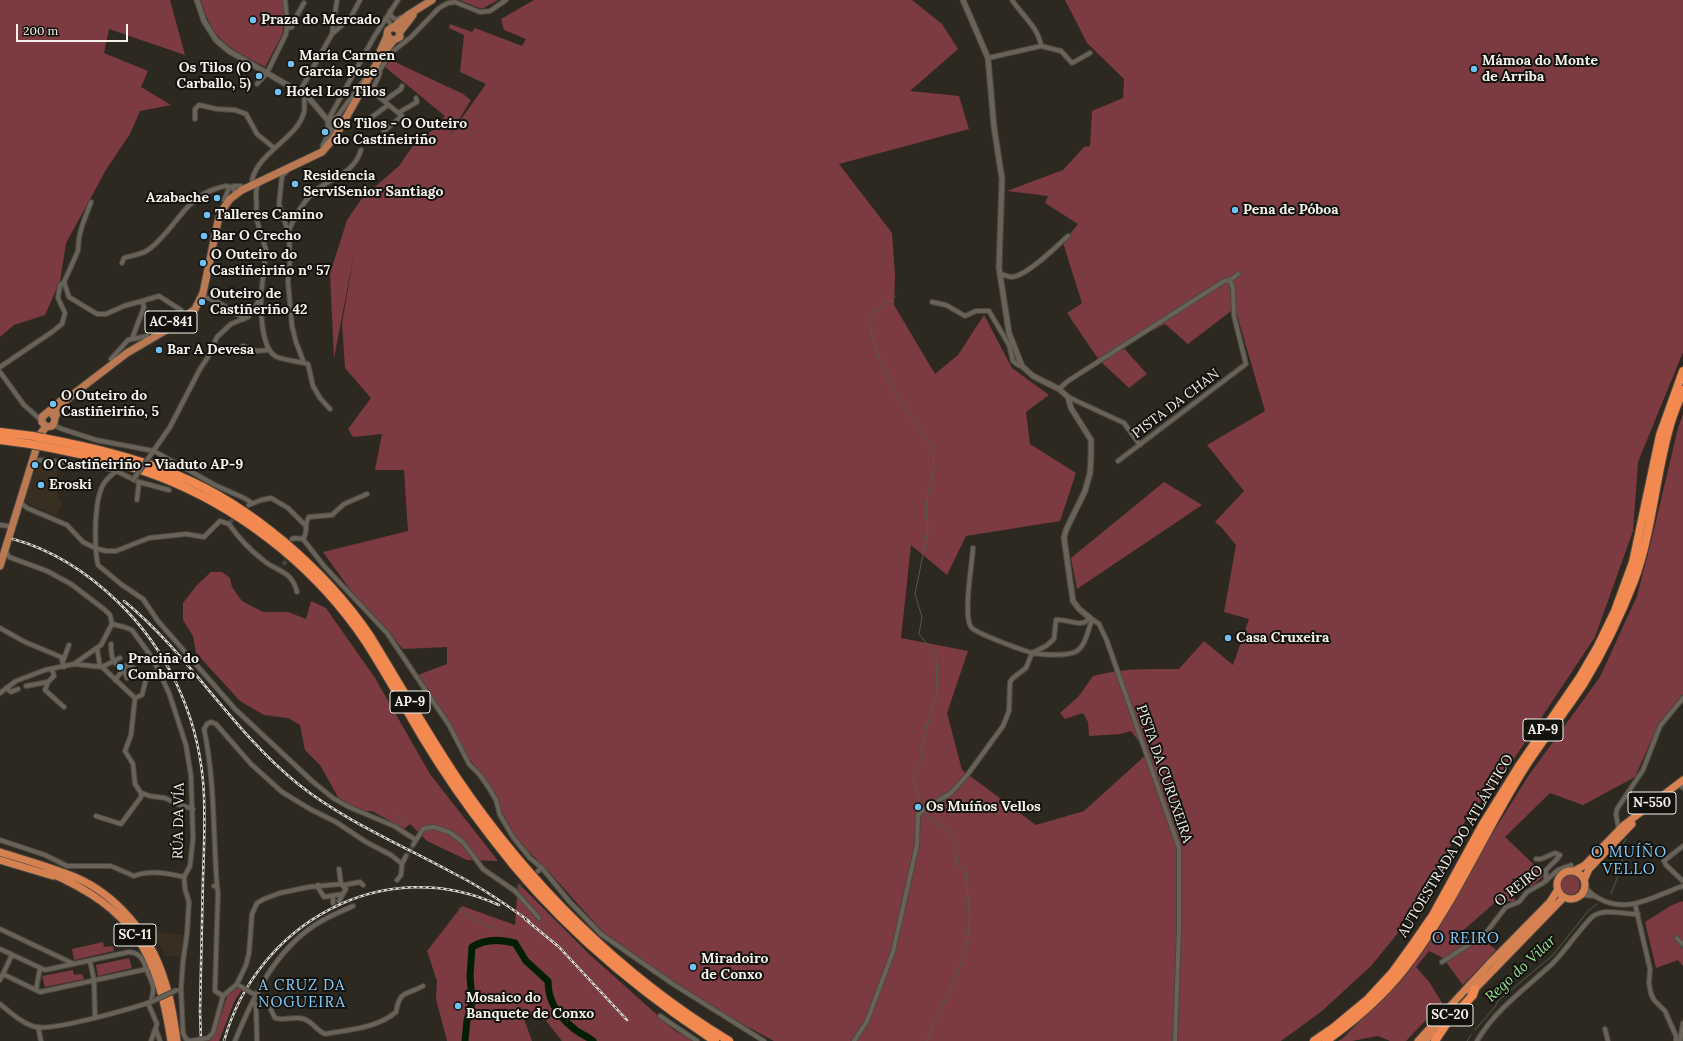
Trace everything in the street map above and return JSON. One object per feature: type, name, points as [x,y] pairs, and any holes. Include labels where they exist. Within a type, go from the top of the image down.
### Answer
[{"type":"highway","name":"AUTOESTRADA DO ATLÁNTICO","points":[[1314,1041],[1338,1024],[1368,999],[1392,973],[1413,944],[1433,915],[1483,824],[1519,766],[1580,677],[1598,646],[1615,611],[1633,562],[1660,435],[1683,371]]},
{"type":"highway","name":"AUTOESTRADA DO ATLÁNTICO","points":[[1326,1041],[1360,1014],[1392,983],[1411,961],[1444,909],[1499,810],[1522,773],[1583,684],[1599,657],[1622,612],[1640,565],[1669,429],[1683,390]]},
{"type":"highway","points":[[0,429],[36,443]]},
{"type":"highway","name":"AP-9","points":[[0,432],[36,443],[104,459],[174,482],[215,503],[254,528],[302,567],[339,606],[366,642],[452,783],[492,839],[528,882],[558,913],[609,961],[678,1017],[715,1041]]},
{"type":"highway","name":"AP-9","points":[[0,440],[106,451],[178,475],[237,507],[276,536],[327,581],[356,616],[370,636],[457,778],[498,834],[528,871],[563,908],[613,956],[682,1010],[729,1041]]},
{"type":"highway","name":"N-550","points":[[1557,891],[1556,887],[1558,878],[1564,872],[1574,871],[1585,865],[1623,828],[1683,785]]},
{"type":"highway","name":"N-550","points":[[1580,897],[1584,890],[1589,869],[1623,828]]},
{"type":"highway","points":[[0,848],[47,864],[75,877]]},
{"type":"highway","name":"SC-11","points":[[0,852],[75,877],[109,898],[134,923],[144,937],[165,980],[170,1017],[171,1041]]},
{"type":"highway","name":"SC-11","points":[[0,856],[49,872],[93,894],[115,912],[128,926],[147,953],[154,968],[177,1041]]},
{"type":"highway","points":[[0,860],[64,880]]},
{"type":"highway","points":[[1574,871],[1580,874],[1585,883]]},
{"type":"highway","points":[[1557,891],[1563,898],[1572,900],[1580,897]]},
{"type":"highway","name":"SC-20","points":[[1418,1041],[1489,964],[1550,902],[1557,891]]},
{"type":"highway","name":"SC-20","points":[[1426,1041],[1563,898]]},
{"type":"highway","points":[[1435,1041],[1447,1023],[1473,995],[1475,989]]},
{"type":"main road","name":"AC-841","points":[[258,181],[315,152],[323,146],[334,131],[364,80],[387,35],[389,28],[394,27],[408,15],[431,0]]},
{"type":"main road","name":"AC-841","points":[[200,296],[216,216],[224,200],[234,190],[273,176],[315,156],[330,144],[411,18],[431,0]]},
{"type":"main road","points":[[387,35],[390,39],[397,38],[399,30],[394,27]]},
{"type":"main road","name":"AC-841","points":[[112,362],[148,338],[190,314],[195,309],[200,296],[218,221],[221,212],[234,190]]},
{"type":"main road","name":"AC-841","points":[[2,558],[36,443],[49,420],[64,402],[128,347],[135,342],[148,338]]},
{"type":"main road","name":"AC-841","points":[[2,558],[8,526],[49,420]]},
{"type":"street","points":[[197,0],[204,21],[216,40],[229,51],[302,92],[328,120],[334,131],[333,135],[315,156]]},
{"type":"street","points":[[285,0],[287,26]]},
{"type":"street","points":[[330,409],[320,398],[313,386],[309,366],[304,363],[284,360],[275,356],[268,350],[262,322],[260,293],[266,250],[257,221],[256,193],[258,181],[256,169],[298,124],[304,111],[302,92],[332,34],[337,0]]},
{"type":"street","points":[[332,34],[351,17],[360,0]]},
{"type":"street","points":[[323,146],[329,131],[328,120],[390,11],[398,0]]},
{"type":"street","points":[[395,49],[411,37],[440,8],[448,3],[455,2],[480,12],[490,11],[506,0]]},
{"type":"street","points":[[963,0],[988,58],[994,127],[1002,179],[1000,274],[1009,333],[1022,366]]},
{"type":"street","points":[[1012,0],[1035,30],[1041,46]]},
{"type":"street","points":[[257,84],[267,73],[289,22],[292,24],[304,4]]},
{"type":"street","points":[[390,11],[391,16],[396,20],[405,14],[408,15]]},
{"type":"street","points":[[386,18],[394,27]]},
{"type":"street","points":[[381,27],[387,35]]},
{"type":"street","points":[[377,34],[387,35]]},
{"type":"street","points":[[397,38],[411,37]]},
{"type":"street","points":[[397,38],[405,42]]},
{"type":"street","points":[[384,131],[402,116],[373,92],[373,87],[381,73],[379,67],[398,44],[397,38]]},
{"type":"street","points":[[988,58],[1041,46],[1057,49],[1072,63],[1090,53]]},
{"type":"street","points":[[328,120],[337,117],[364,80]]},
{"type":"street","points":[[384,101],[401,89],[402,86]]},
{"type":"street","points":[[398,113],[417,102],[416,98]]},
{"type":"street","points":[[195,119],[195,109],[199,105],[241,112],[247,116],[261,137],[274,148]]},
{"type":"street","points":[[368,120],[388,105]]},
{"type":"street","points":[[288,232],[293,219],[313,193],[338,178],[357,159],[361,150]]},
{"type":"street","points":[[303,161],[298,166],[285,172],[282,179],[279,204],[288,232],[290,259],[288,282],[292,326],[296,343],[304,363]]},
{"type":"street","points":[[273,176],[280,175],[282,179]]},
{"type":"street","points":[[122,263],[124,258],[138,255],[148,250],[165,234],[179,216],[198,196],[218,188],[234,190],[253,188],[256,193]]},
{"type":"street","points":[[221,212],[225,202],[234,190]]},
{"type":"street","points":[[0,368],[62,324],[65,313],[59,301],[58,294],[60,285],[64,282],[78,252],[82,226],[91,202]]},
{"type":"street","points":[[1000,274],[1012,277],[1020,275],[1068,236]]},
{"type":"street","points":[[1059,389],[1081,372],[1224,281],[1230,280],[1238,274]]},
{"type":"street","name":"PISTA DA CHAN","points":[[1118,461],[1246,364],[1234,316],[1233,288],[1230,280]]},
{"type":"street","points":[[64,282],[69,297],[98,314],[106,314],[124,306],[159,296],[181,310]]},
{"type":"street","points":[[133,480],[170,426],[200,369],[208,357],[217,337],[231,324],[244,320],[251,314],[260,293]]},
{"type":"street","points":[[200,296],[206,297],[236,312],[244,320]]},
{"type":"street","points":[[135,342],[144,307],[142,301]]},
{"type":"street","points":[[932,302],[946,305],[965,316],[976,311],[989,311],[1009,345],[1013,361],[1022,366],[1033,376],[1059,389],[1068,397],[1124,424],[1140,445]]},
{"type":"street","points":[[243,346],[257,350],[268,350]]},
{"type":"street","points":[[0,372],[22,403],[35,413],[96,440],[153,452],[217,486],[244,498],[250,504],[271,498],[288,508],[305,525]]},
{"type":"street","points":[[1068,397],[1071,408],[1091,440],[1092,449],[1090,473],[1085,491],[1064,538],[1073,601],[1091,618]]},
{"type":"street","points":[[36,443],[39,458],[41,460]]},
{"type":"street","points":[[28,474],[31,472],[35,461],[36,443]]},
{"type":"street","points":[[35,461],[41,460],[94,465],[116,471],[133,480],[169,490]]},
{"type":"street","points":[[116,471],[103,485],[100,492],[96,516],[95,548],[98,565],[122,585],[143,599],[158,621],[229,703],[307,776],[333,798],[349,807],[394,826],[417,839]]},
{"type":"street","points":[[137,500],[139,482]]},
{"type":"street","points":[[303,539],[306,533],[305,525],[309,517],[314,515],[332,515],[344,504],[368,494]]},
{"type":"street","points":[[21,503],[27,508],[67,525],[83,542],[95,548],[116,551],[149,538],[186,534],[204,537],[220,521],[230,523],[238,536],[263,560],[275,569],[283,571],[295,584],[297,592]]},
{"type":"street","points":[[19,508],[27,508]]},
{"type":"street","points":[[0,525],[8,526]]},
{"type":"street","points":[[292,539],[303,539]]},
{"type":"street","points":[[303,539],[324,566],[387,633],[449,726],[469,764],[480,775],[489,788],[496,800],[500,815],[514,837],[530,858],[542,868],[569,901],[601,934],[673,984],[764,1041]]},
{"type":"street","points":[[973,548],[967,613],[972,628],[978,633],[1032,653],[1055,654],[1076,652],[1083,643],[1091,618]]},
{"type":"street","points":[[2,558],[8,557]]},
{"type":"street","points":[[2,558],[8,557],[47,571],[70,584],[110,615],[112,624],[101,645],[74,664]]},
{"type":"street","points":[[283,571],[284,565]]},
{"type":"street","points":[[854,1041],[867,1021],[891,957],[917,845],[917,818],[923,811],[951,793],[968,774],[1002,726],[1009,711],[1010,682],[1026,668],[1032,653],[1046,646],[1054,639],[1057,620],[1082,624],[1091,618]]},
{"type":"street","name":"PISTA DA CURUXEIRA","points":[[1091,618],[1099,624],[1107,641],[1179,848],[1179,930],[1175,1041]]},
{"type":"street","name":"RÚA DA VÍA","points":[[112,624],[128,628],[135,634],[153,659],[169,692],[186,745],[191,776],[193,809],[192,856],[190,866],[184,877],[186,885],[184,889],[189,902],[188,934],[179,990],[183,1033],[186,1039],[190,1041]]},
{"type":"street","points":[[0,628],[25,642],[61,657],[64,666]]},
{"type":"street","points":[[110,644],[111,658],[116,666],[123,669],[127,678]]},
{"type":"street","points":[[63,661],[69,645]]},
{"type":"street","points":[[97,648],[101,667],[134,698]]},
{"type":"street","points":[[0,693],[16,681],[52,669],[74,664],[101,667],[120,658]]},
{"type":"street","points":[[115,680],[127,665],[130,665],[142,675],[147,676],[153,673]]},
{"type":"street","points":[[52,669],[54,676],[48,682],[45,690],[64,707]]},
{"type":"street","points":[[134,698],[142,695],[147,676]]},
{"type":"street","points":[[26,686],[48,682]]},
{"type":"street","points":[[6,688],[11,692],[18,689]]},
{"type":"street","points":[[134,698],[131,735],[126,752],[133,764],[135,784],[141,793],[165,798],[193,809]]},
{"type":"street","points":[[1623,828],[1616,814],[1617,809],[1643,770],[1660,726],[1683,698]]},
{"type":"street","points":[[223,996],[217,992],[215,988],[217,939],[212,775],[204,729],[207,724],[211,722],[216,724],[251,764],[282,792],[310,809],[336,822],[366,842],[391,855],[402,864]]},
{"type":"street","points":[[96,816],[121,824],[141,797],[141,793]]},
{"type":"street","points":[[1618,820],[1623,828]]},
{"type":"street","points":[[413,845],[423,829],[434,827],[449,832],[463,842],[483,869],[517,889],[539,918]]},
{"type":"street","points":[[0,840],[26,848],[72,867],[89,865],[111,866],[134,876],[153,872],[184,877]]},
{"type":"street","points":[[1683,846],[1664,862],[1683,881]]},
{"type":"street","points":[[1536,859],[1541,859],[1555,853],[1560,855],[1546,870],[1546,881]]},
{"type":"street","points":[[397,880],[401,875],[402,864],[406,856]]},
{"type":"street","name":"O REIRO","points":[[1442,962],[1485,934],[1504,909],[1519,902],[1527,892],[1546,881],[1558,870],[1565,866],[1572,866],[1574,871]]},
{"type":"street","points":[[538,871],[542,868]]},
{"type":"street","points":[[339,869],[343,885],[346,889],[339,901]]},
{"type":"street","points":[[190,1041],[208,1038],[213,1033],[223,996],[238,985],[248,959],[252,914],[257,903],[280,893],[318,885],[343,885],[360,882],[363,885]]},
{"type":"street","points":[[1585,883],[1588,890],[1596,897]]},
{"type":"street","points":[[318,885],[324,897],[333,897],[343,894]]},
{"type":"street","points":[[1580,897],[1585,895],[1596,897],[1615,905],[1635,904],[1683,886]]},
{"type":"street","points":[[333,897],[333,903]]},
{"type":"street","points":[[1635,904],[1650,969],[1649,983],[1651,994],[1654,1000],[1665,1011],[1676,1036],[1676,1041]]},
{"type":"street","points":[[257,1041],[254,994],[275,963],[298,938],[315,924],[353,906]]},
{"type":"street","points":[[1477,1041],[1498,1012],[1563,952],[1592,917],[1602,912],[1638,914]]},
{"type":"street","points":[[0,929],[74,964]]},
{"type":"street","points":[[1677,938],[1683,945]]},
{"type":"street","points":[[0,949],[45,970],[130,952],[141,957],[153,987],[151,1002],[156,1020],[156,1030],[160,1041]]},
{"type":"street","points":[[0,980],[12,955]]},
{"type":"street","points":[[90,961],[94,980],[95,1017]]},
{"type":"street","points":[[36,990],[40,968]]},
{"type":"street","points":[[3,974],[40,992],[147,969]]},
{"type":"street","points":[[238,985],[267,1002],[275,1018],[298,1018],[309,1022],[325,1034],[373,1024],[386,1018],[396,1012],[398,1001],[403,995],[423,986]]},
{"type":"street","points":[[0,1004],[24,1022],[38,1027],[55,1026],[151,1002],[179,990]]},
{"type":"street","points":[[235,1041],[245,1017],[254,1001]]},
{"type":"street","points":[[660,1016],[697,1041]]},
{"type":"street","points":[[1680,1041],[1683,1023]]},
{"type":"street","points":[[38,1027],[41,1041]]},
{"type":"street","points":[[1605,1029],[1608,1041]]},
{"type":"street","points":[[151,1041],[156,1030]]},
{"type":"shaded area","points":[[0,0],[170,0],[185,55],[109,29],[104,53],[148,71],[141,87],[171,105],[140,111],[130,134],[107,168],[66,243],[60,281],[45,315],[14,325],[0,337]]},
{"type":"shaded area","points":[[201,0],[283,0],[283,33],[265,67],[232,49],[217,35],[205,14]]},
{"type":"shaded area","points":[[459,0],[498,0],[482,9]]},
{"type":"shaded area","points":[[534,0],[912,0],[942,24],[958,49],[910,91],[959,96],[969,129],[839,164],[892,233],[895,277],[894,305],[935,374],[958,355],[984,315],[1012,368],[1049,395],[1026,412],[1030,444],[1076,473],[1060,521],[966,536],[947,575],[911,545],[901,638],[968,651],[947,713],[962,770],[1036,825],[1084,811],[1148,753],[1131,731],[1120,734],[1089,736],[1088,722],[1083,713],[1065,719],[1060,713],[1078,697],[1093,676],[1125,670],[1179,669],[1204,641],[1233,665],[1249,619],[1224,612],[1236,545],[1215,522],[1244,491],[1207,445],[1265,411],[1235,308],[1188,344],[1165,324],[1122,346],[1147,374],[1129,388],[1099,360],[1067,313],[1082,303],[1063,243],[1078,224],[1045,203],[1048,196],[1007,191],[1063,170],[1084,147],[1090,146],[1092,111],[1123,98],[1124,79],[1087,43],[1065,0],[1683,0],[1683,352],[1638,462],[1633,531],[1595,637],[1494,789],[1471,811],[1402,928],[1371,966],[1322,1011],[1281,1041],[774,1041],[720,1012],[670,980],[602,931],[551,874],[521,844],[509,826],[487,782],[468,757],[449,720],[418,675],[447,664],[447,647],[403,649],[354,595],[323,552],[408,531],[404,470],[375,470],[382,434],[353,437],[348,429],[371,398],[345,368],[342,323],[355,249],[334,358],[330,274],[347,220],[363,197],[399,166],[412,147],[435,128],[445,116],[385,67],[389,61],[393,61],[463,94],[471,100],[447,139],[486,84],[460,72],[464,35],[449,28],[450,24],[472,32],[475,28],[522,46],[526,39],[504,30],[501,19]]},
{"type":"shaded area","points":[[1683,414],[1683,698],[1658,725],[1635,777],[1583,805],[1550,793],[1505,837],[1545,875],[1531,887],[1521,877],[1512,879],[1515,902],[1498,900],[1459,934],[1472,943],[1485,941],[1496,950],[1463,985],[1443,958],[1429,951],[1416,967],[1430,983],[1442,1003],[1406,1041],[1390,1041],[1378,1036],[1352,1041],[1338,1041],[1343,1038],[1395,986],[1435,935],[1490,837],[1529,775],[1600,677],[1637,596],[1678,428]]},
{"type":"shaded area","points":[[49,464],[57,465],[58,496],[62,505],[57,516],[29,504],[25,500],[31,476],[35,467]]},
{"type":"shaded area","points":[[1164,482],[1202,505],[1077,589],[1071,558]]},
{"type":"shaded area","points":[[211,572],[222,572],[230,578],[232,587],[242,601],[263,612],[288,612],[306,619],[311,601],[326,608],[375,678],[430,774],[498,861],[467,860],[427,841],[410,824],[404,829],[372,811],[360,812],[338,797],[320,765],[305,750],[300,725],[288,718],[264,715],[240,701],[196,653],[193,636],[183,620],[183,603],[197,585]]},
{"type":"shaded area","points":[[1570,875],[1577,878],[1580,885],[1577,892],[1570,895],[1563,892],[1560,885],[1563,878]]},
{"type":"shaded area","points":[[518,883],[588,953],[674,1030],[693,1041],[562,1041],[537,1009],[524,1019],[532,1041],[447,1041],[436,999],[437,981],[427,951],[462,906],[515,925]]},
{"type":"shaded area","points":[[1683,901],[1683,966],[1678,960],[1656,968],[1645,922],[1672,905]]},
{"type":"shaded area","points":[[153,932],[186,935],[182,957],[165,956]]},
{"type":"shaded area","points":[[103,942],[104,947],[113,946],[114,951],[74,960],[72,949]]},
{"type":"shaded area","points":[[129,958],[132,968],[98,976],[96,965]]},
{"type":"shaded area","points":[[73,970],[74,975],[82,974],[84,979],[45,987],[42,976]]},
{"type":"shaded area","points":[[237,988],[242,990],[235,1000],[219,1041],[209,1041],[214,1036],[227,996]]},
{"type":"waterway","points":[[890,301],[874,312],[869,322],[874,343],[898,397],[933,448],[934,471],[928,492],[926,510],[928,530],[915,594],[922,617],[919,634],[936,655],[937,694],[921,750],[923,759],[913,778],[922,808]]},
{"type":"waterway","points":[[924,811],[928,817],[947,829],[958,847],[956,861],[960,867],[966,871],[969,920],[968,935],[961,963],[927,1041]]},
{"type":"waterway","points":[[395,813],[405,824]]},
{"type":"waterway","name":"Rego do Vilar","points":[[1611,894],[1622,865],[1622,846],[1626,839]]},
{"type":"waterway","name":"Rego do Vilar","points":[[1475,1030],[1495,1007],[1498,1001],[1553,955],[1589,910],[1597,904]]},
{"type":"waterway","points":[[458,908],[474,919],[495,929],[506,941]]},
{"type":"waterway","points":[[465,1041],[467,1020],[472,1002],[470,976],[472,947],[482,942],[498,940],[515,943],[526,961],[548,981],[548,988],[554,1007],[574,1029],[593,1041]]},
{"type":"waterway","name":"Rego do Vilar","points":[[1467,1041],[1471,1035]]},
{"type":"tunnel","points":[[230,522],[237,516]]},
{"type":"tunnel","points":[[284,565],[288,553]]},
{"type":"tunnel","points":[[406,856],[413,845]]},
{"type":"tunnel","points":[[518,888],[527,880]]},
{"type":"railway","points":[[13,539],[42,549],[56,556],[82,572],[107,591],[135,620],[151,640],[177,684],[186,707],[200,756],[204,793],[200,1011],[201,1041]]},
{"type":"railway","points":[[124,601],[169,644],[252,740],[274,763],[298,784],[316,798],[355,822],[474,884],[529,921]]},
{"type":"railway","points":[[224,1041],[241,999],[265,963],[295,932],[331,909],[370,894],[412,887],[456,891],[499,905]]},
{"type":"railway","points":[[525,919],[559,947],[627,1020]]},
{"type":"place","name":"Praza do Mercado","points":[[253,20]]},
{"type":"place","name":"María Carmen García Pose","points":[[291,64]]},
{"type":"place","name":"Mámoa do Monte de Arriba","points":[[1474,69]]},
{"type":"place","name":"Os Tilos (O Carballo, 5)","points":[[259,76]]},
{"type":"place","name":"Hotel Los Tilos","points":[[278,92]]},
{"type":"place","name":"Os Tilos - O Outeiro do Castiñeiriño","points":[[325,132]]},
{"type":"place","name":"Residencia ServiSenior Santiago","points":[[295,184]]},
{"type":"place","name":"Azabache","points":[[217,198]]},
{"type":"place","name":"Pena de Póboa","points":[[1235,210]]},
{"type":"place","name":"Talleres Camino","points":[[207,215]]},
{"type":"place","name":"Bar O Crecho","points":[[204,236]]},
{"type":"place","name":"O Outeiro do Castiñeiriño nº 57","points":[[203,263]]},
{"type":"place","name":"Outeiro de Castiñeriño 42","points":[[202,302]]},
{"type":"place","name":"Bar A Devesa","points":[[159,350]]},
{"type":"place","name":"O Outeiro do Castiñeiriño, 5","points":[[53,404]]},
{"type":"place","name":"O Castiñeiriño - Viaduto AP-9","points":[[35,465]]},
{"type":"place","name":"Eroski","points":[[41,485]]},
{"type":"place","name":"Casa Cruxeira","points":[[1228,638]]},
{"type":"place","name":"Praciña do Combarro","points":[[120,667]]},
{"type":"place","name":"Os Muíños Vellos","points":[[918,807]]},
{"type":"place","name":"Miradoiro de Conxo","points":[[693,967]]},
{"type":"place","name":"Mosaico do Banquete de Conxo","points":[[458,1006]]},
{"type":"district","name":"O MUÍÑO VELLO","points":[[1629,862]]},
{"type":"district","name":"O REIRO","points":[[1466,939]]},
{"type":"district","name":"A CRUZ DA NOGUEIRA","points":[[302,994]]}]
